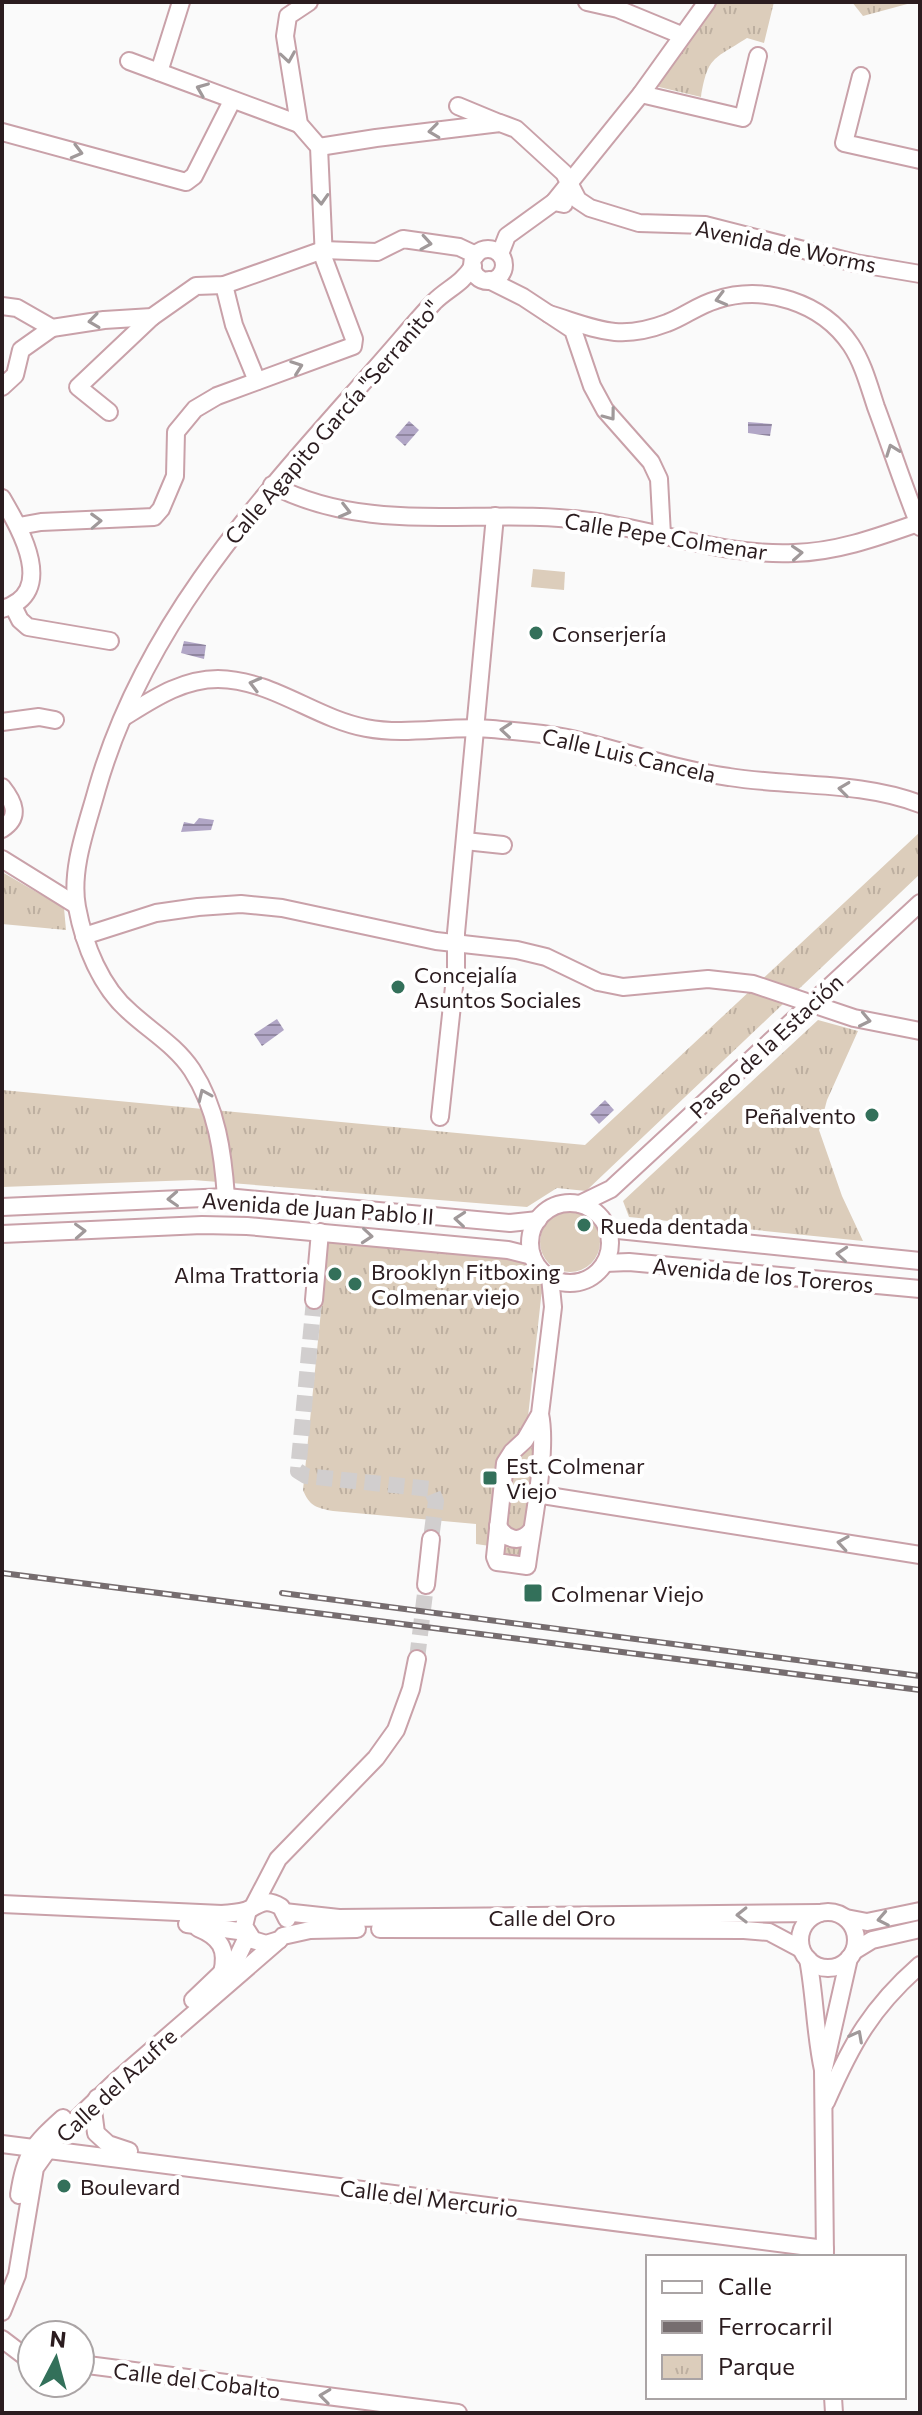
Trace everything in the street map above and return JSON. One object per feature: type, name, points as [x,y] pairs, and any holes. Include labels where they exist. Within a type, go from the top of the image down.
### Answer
[{"type":"street","points":[[159,72],[181,2]]},
{"type":"street","points":[[299,124],[285,36],[288,16],[309,2]]},
{"type":"street","points":[[587,2],[618,9],[681,35]]},
{"type":"street","points":[[487,280],[500,275],[507,236],[554,202],[570,185],[707,2]]},
{"type":"street","points":[[641,94],[743,118],[758,56]]},
{"type":"street","points":[[19,526],[41,522],[154,517],[161,509],[175,476],[176,432],[195,409],[217,396],[353,346],[354,339],[323,250],[319,147],[299,124],[129,61]]},
{"type":"street","points":[[861,76],[844,143],[920,160]]},
{"type":"street","points":[[2,132],[186,182],[194,176],[232,101]]},
{"type":"street","points":[[458,106],[516,129],[564,173],[578,200],[590,208]]},
{"type":"street","points":[[319,147],[500,123]]},
{"type":"street","name":"Avenida de Worms","points":[[554,202],[590,208],[639,223],[705,225],[855,263],[920,274]]},
{"type":"street","points":[[109,412],[78,387],[152,317],[196,286],[224,285],[323,250],[377,252],[403,239],[459,247],[474,260],[476,275],[523,297],[573,330],[592,386],[605,410],[651,462],[659,479],[662,535]]},
{"type":"street","points":[[474,260],[488,249],[502,259],[509,279],[523,297]]},
{"type":"street","name":"Calle Agapito García \"Serranito\"","points":[[226,1197],[222,1146],[208,1102],[193,1071],[167,1041],[129,1012],[106,983],[84,936],[76,905],[85,833],[123,718],[183,604],[272,485],[435,301],[465,279],[474,260]]},
{"type":"street","name":"Calle Agapito García \"Serranito\"","points":[[452,290],[487,280]]},
{"type":"street","points":[[224,285],[234,325],[257,381]]},
{"type":"street","points":[[549,314],[595,330],[624,332],[666,324],[707,303],[743,294],[770,295],[806,307],[837,328],[861,363],[919,525]]},
{"type":"street","points":[[2,306],[17,308],[52,328]]},
{"type":"street","points":[[2,387],[15,375],[21,350],[52,328],[152,317]]},
{"type":"street","points":[[580,344],[595,330]]},
{"type":"street","name":"Calle Pepe Colmenar","points":[[272,485],[299,500],[359,515],[495,516],[589,521],[742,552],[799,553],[865,542],[919,525]]},
{"type":"street","points":[[2,498],[19,526],[32,561],[32,575],[26,591],[7,607],[28,627],[110,641]]},
{"type":"street","points":[[440,1117],[495,516]]},
{"type":"street","name":"Calle Luis Cancela","points":[[123,718],[156,697],[199,680],[235,680],[272,689],[342,722],[367,728],[475,728],[573,739],[706,774],[863,791],[903,797],[920,804]]},
{"type":"street","points":[[138,685],[145,695],[156,697]]},
{"type":"street","points":[[2,722],[39,717],[55,720]]},
{"type":"street","points":[[2,787],[14,805],[14,814],[2,829]]},
{"type":"street","points":[[465,841],[503,845]]},
{"type":"street","points":[[2,859],[76,905]]},
{"type":"street","points":[[52,890],[62,889],[77,881]]},
{"type":"street","name":"Paseo de la Estación","points":[[580,1204],[611,1189],[920,903]]},
{"type":"street","points":[[84,936],[156,913],[241,904],[282,908],[369,929],[456,944],[517,950],[546,957],[598,982],[623,987],[708,979],[736,981],[771,988],[854,1018],[920,1031]]},
{"type":"street","points":[[605,1224],[611,1189]]},
{"type":"street","name":"Avenida de Juan Pablo II","points":[[3,1207],[226,1197],[510,1223],[538,1220]]},
{"type":"street","points":[[580,1204],[596,1212],[605,1224],[611,1243],[605,1263],[593,1276],[567,1283],[550,1277],[536,1264],[530,1241],[538,1220],[556,1206],[580,1204]]},
{"type":"street","points":[[3,1207],[3,1234]]},
{"type":"street","name":"Avenida de los Toreros","points":[[605,1224],[920,1261]]},
{"type":"street","name":"Avenida de Juan Pablo II","points":[[3,1234],[202,1225],[320,1232],[508,1250],[532,1256]]},
{"type":"street","points":[[314,1300],[320,1232]]},
{"type":"street","name":"Avenida de los Toreros","points":[[605,1263],[629,1262],[920,1289]]},
{"type":"street","points":[[540,1414],[525,1440],[505,1463],[497,1562],[527,1566],[553,1307],[550,1277]]},
{"type":"street","points":[[553,1307],[567,1283]]},
{"type":"street","points":[[536,1494],[920,1555]]},
{"type":"street","points":[[498,1526],[510,1538],[521,1539],[531,1531]]},
{"type":"street","points":[[426,1585],[431,1539]]},
{"type":"street","points":[[247,1934],[244,1921],[278,1859],[376,1758],[396,1730],[411,1689],[417,1659]]},
{"type":"street","points":[[2,1914],[189,1924],[247,1934],[259,1943],[273,1943],[281,1938],[288,1924],[266,1881]]},
{"type":"street","points":[[2,1904],[191,1915],[278,1907]]},
{"type":"street","name":"Calle del Oro","points":[[278,1907],[339,1918],[820,1913]]},
{"type":"street","points":[[825,2249],[823,2070],[817,2042],[814,1991],[800,1940],[805,1923],[820,1913],[838,1914],[867,1922],[920,1911]]},
{"type":"street","points":[[823,2070],[834,2031],[839,1994],[851,1955],[854,1930],[846,1918]]},
{"type":"street","points":[[189,1924],[213,1934],[223,1945],[225,1959],[222,1973]]},
{"type":"street","name":"Calle del Oro","points":[[281,1938],[310,1930],[339,1929],[744,1930],[769,1932],[804,1954]]},
{"type":"street","points":[[804,1954],[814,1964],[836,1967],[872,1940],[920,1929]]},
{"type":"street","name":"Calle del Azufre","points":[[2,2289],[8,2273],[23,2166],[237,1958],[247,1934]]},
{"type":"street","name":"Calle del Azufre","points":[[2,2312],[17,2275],[35,2168],[44,2143],[281,1938]]},
{"type":"street","points":[[824,2107],[863,2025],[898,1984],[920,1965]]},
{"type":"street","points":[[97,2098],[93,2110],[96,2133],[108,2144],[129,2151]]},
{"type":"street","points":[[2,2134],[44,2143]]},
{"type":"street","points":[[2,2144],[44,2143]]},
{"type":"street","name":"Calle del Mercurio","points":[[44,2143],[129,2151],[825,2249]]},
{"type":"street","name":"Calle del Mercurio","points":[[44,2143],[825,2249]]},
{"type":"street","name":"Calle del Cobalto","points":[[96,2366],[458,2413]]},
{"type":"green space","points":[[717,2],[774,2],[764,43],[747,38],[714,60],[706,74],[701,97],[655,86]]},
{"type":"green space","points":[[852,2],[911,2],[911,3],[863,16]]},
{"type":"green space","points":[[533,569],[565,572],[564,590],[531,587]]},
{"type":"green space","points":[[920,832],[920,874],[586,1191],[557,1188],[527,1207],[193,1180],[2,1187],[2,1090],[585,1145]]},
{"type":"green space","points":[[2,872],[64,908],[66,930],[2,924]]},
{"type":"green space","points":[[818,1020],[858,1031],[827,1100],[819,1130],[842,1196],[863,1241],[629,1217],[623,1201]]},
{"type":"green space","points":[[570,1212],[582,1214],[591,1221],[598,1230],[598,1254],[591,1263],[582,1270],[570,1272],[558,1270],[549,1263],[542,1254],[540,1242],[542,1230],[549,1221],[558,1214]]},
{"type":"green space","points":[[328,1241],[524,1259],[543,1280],[527,1426],[521,1434],[490,1546],[476,1544],[476,1524],[333,1511],[314,1505],[305,1495],[303,1490]]},
{"type":"green space","points":[[537,1428],[523,1559],[508,1557],[501,1548],[506,1489],[515,1460]]},
{"type":"shaded area","points":[[409,421],[419,430],[405,446],[395,437]]},
{"type":"shaded area","points":[[748,422],[772,424],[770,436],[748,433]]},
{"type":"shaded area","points":[[184,641],[206,645],[204,659],[181,653]]},
{"type":"shaded area","points":[[199,818],[214,820],[211,830],[181,832],[184,822],[194,824]]},
{"type":"shaded area","points":[[277,1019],[284,1030],[262,1046],[254,1034]]},
{"type":"shaded area","points":[[605,1100],[614,1110],[599,1124],[590,1114]]},
{"type":"tunnel","points":[[314,1300],[298,1471],[306,1476],[431,1489],[436,1501],[431,1539]]},
{"type":"tunnel","points":[[417,1659],[426,1585]]},
{"type":"railway","points":[[2,1573],[920,1690]]},
{"type":"railway","points":[[282,1593],[920,1676]]},
{"type":"place","name":"Conserjería","points":[[536,633]]},
{"type":"place","name":"Concejalía Asuntos Sociales","points":[[398,987]]},
{"type":"place","name":"Peñalvento","points":[[872,1115]]},
{"type":"place","name":"Rueda dentada","points":[[584,1225]]},
{"type":"place","name":"Alma Trattoria","points":[[335,1274]]},
{"type":"place","name":"Brooklyn Fitboxing Colmenar viejo","points":[[355,1284]]},
{"type":"place","name":"Est. Colmenar Viejo","points":[[490,1478]]},
{"type":"place","name":"Colmenar Viejo","points":[[533,1593]]},
{"type":"place","name":"Boulevard","points":[[64,2186]]}]
